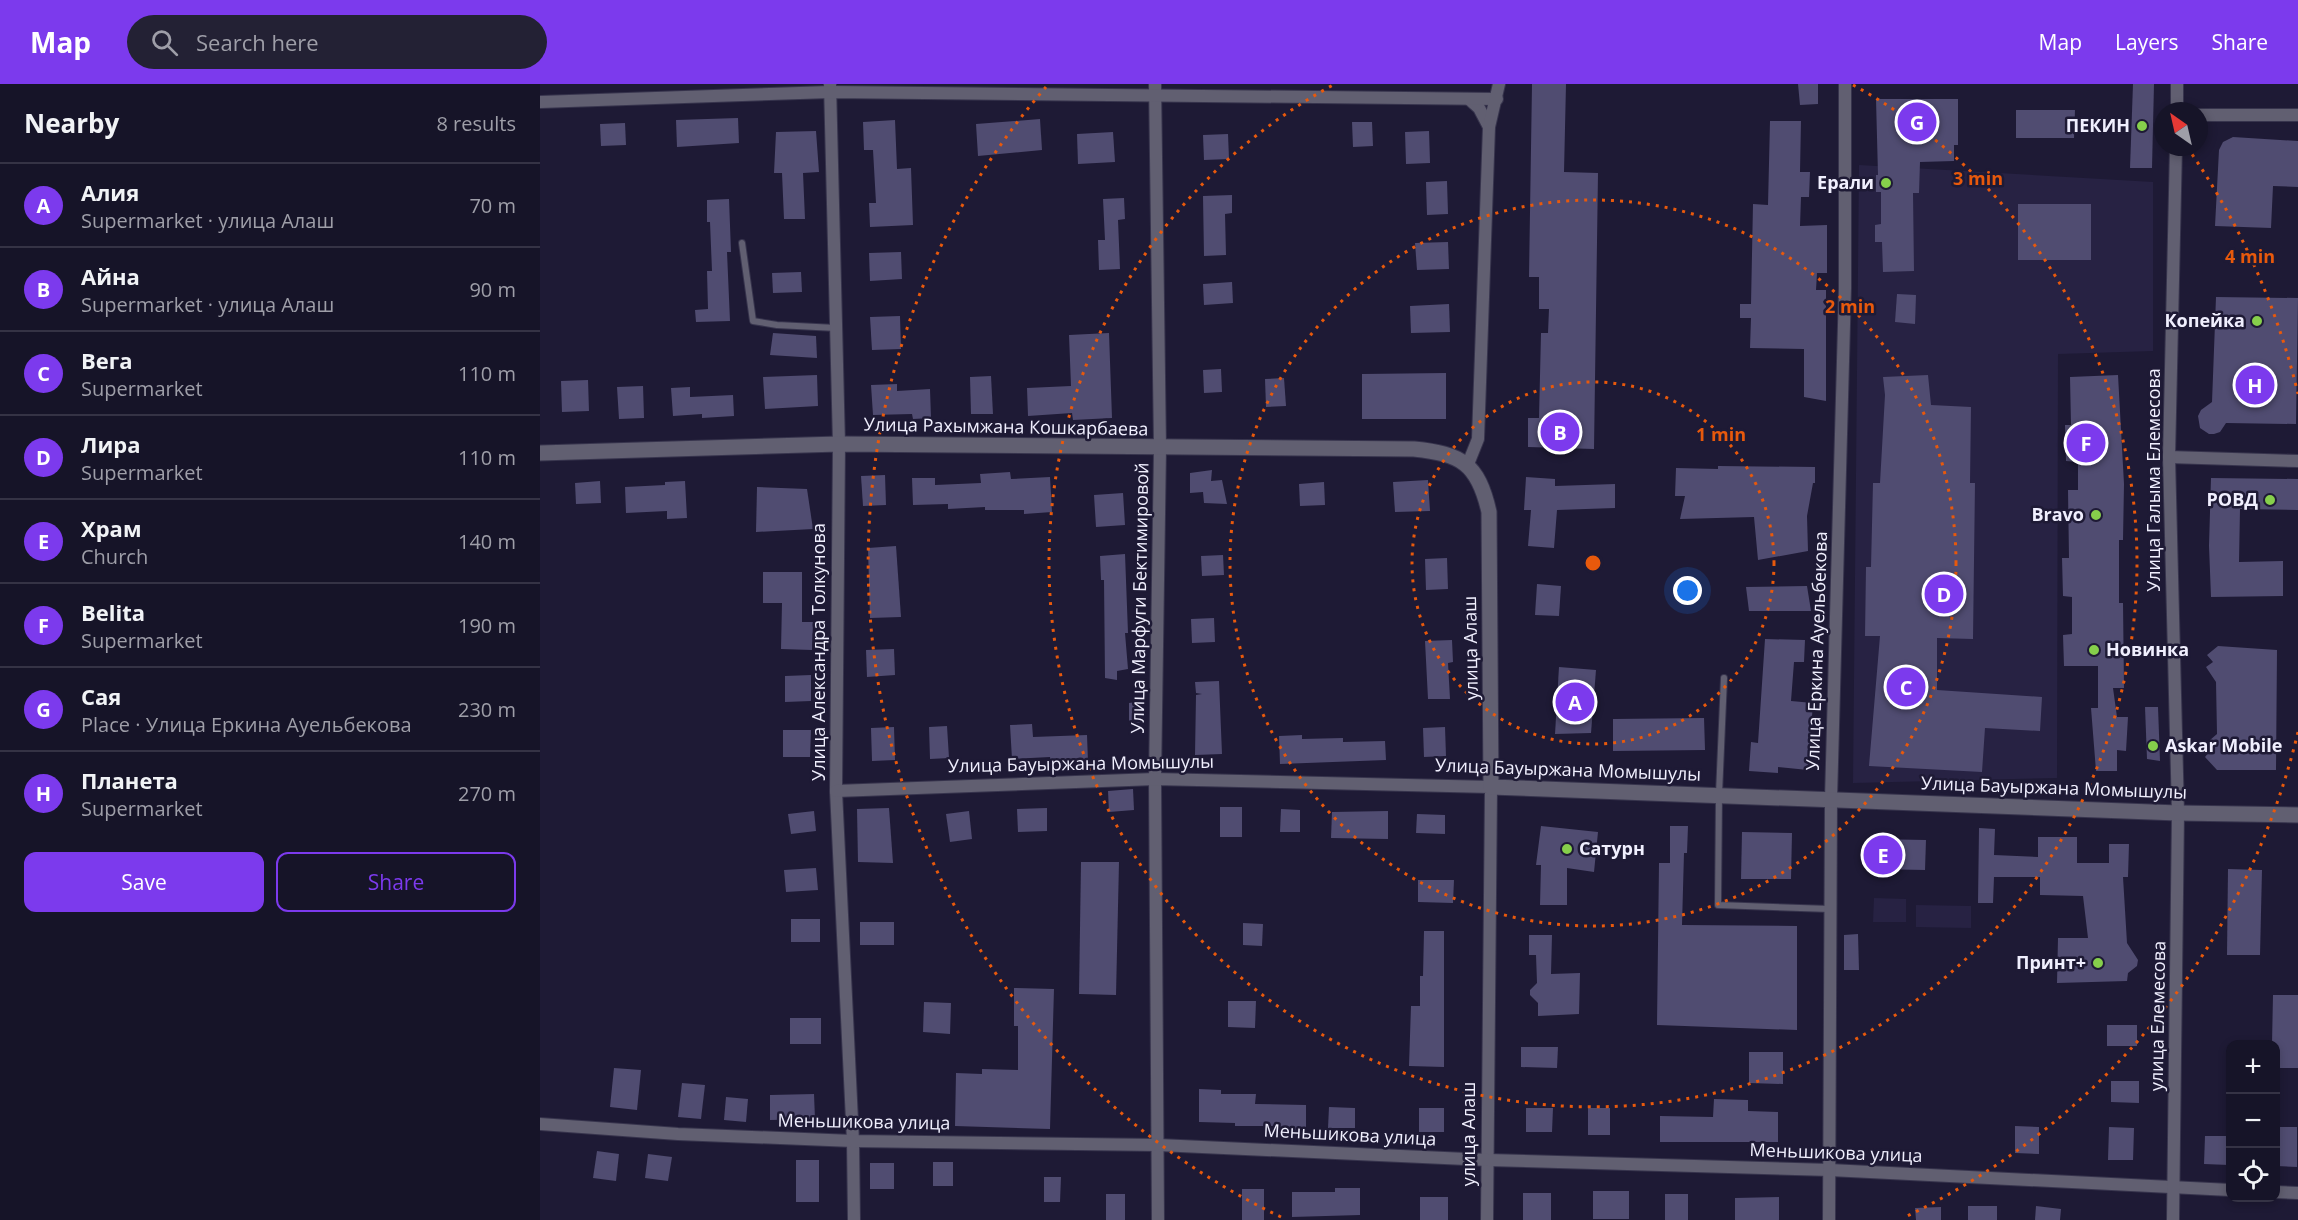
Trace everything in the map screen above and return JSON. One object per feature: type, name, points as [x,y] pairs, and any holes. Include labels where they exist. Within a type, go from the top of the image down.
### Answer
[{"type":"street","points":[[1468,464],[1478,439],[1489,127],[1499,84]]},
{"type":"street","name":"Улица Еркина Ауельбекова","points":[[1829,1220],[1831,799],[1845,288],[1845,84]]},
{"type":"street","points":[[2176,102],[2177,84]]},
{"type":"street","points":[[540,102],[830,88],[1155,90],[1497,99]]},
{"type":"street","name":"Улица Александра Толкунова","points":[[830,88],[839,444],[836,791],[853,1141],[854,1220]]},
{"type":"street","name":"Улица Марфуги Бектимировой","points":[[1155,90],[1160,447],[1155,779],[1158,1220]]},
{"type":"street","points":[[1469,99],[1483,114],[1489,127]]},
{"type":"street","points":[[2208,116],[2298,115]]},
{"type":"street","name":"Улица Галыма Елемесова","points":[[2176,156],[2169,457],[2178,813]]},
{"type":"street","name":"Улица Рахымжана Кошкарбаева","points":[[540,453],[839,444],[1414,448],[1458,457],[1468,464]]},
{"type":"street","points":[[2169,457],[2298,461]]},
{"type":"street","name":"улица Алаш","points":[[1468,464],[1481,484],[1489,512],[1491,787],[1487,1220]]},
{"type":"street","name":"Улица Бауыржана Момышулы","points":[[836,791],[1155,779],[1719,794],[2178,813],[2298,815]]},
{"type":"street","name":"улица Елемесова","points":[[2173,1220],[2178,813]]},
{"type":"street","name":"Меньшикова улица","points":[[540,1124],[678,1134],[853,1141],[1159,1145],[1488,1160],[1830,1170],[2226,1190]]},
{"type":"street","points":[[2280,1192],[2298,1193]]},
{"type":"lane","points":[[742,243],[753,321],[777,325],[836,328]]},
{"type":"lane","points":[[1724,678],[1719,794],[1718,905],[1831,909]]},
{"type":"shaded area","points":[[1859,165],[2153,182],[2153,351],[2058,354],[2057,778],[1853,783]]},
{"type":"shaded area","points":[[1874,898],[1906,899],[1906,922],[1873,922]]},
{"type":"shaded area","points":[[1916,905],[1971,906],[1971,928],[1916,927]]},
{"type":"building","points":[[1532,84],[1566,84],[1564,172],[1598,173],[1594,449],[1528,447],[1528,418],[1539,418],[1541,333],[1548,333],[1549,309],[1539,309],[1539,277],[1529,277]]},
{"type":"building","points":[[1798,84],[1818,84],[1818,104],[1800,105]]},
{"type":"building","name":"ПЕКИН","points":[[2133,84],[2154,84],[2152,168],[2130,168]]},
{"type":"building","points":[[1876,99],[1958,99],[1958,145],[1954,145],[1954,161],[1920,162],[1919,193],[1913,193],[1914,271],[1883,272],[1882,242],[1875,242],[1875,225],[1881,224],[1881,192],[1876,192],[1876,175],[1878,175]]},
{"type":"building","points":[[2016,110],[2075,110],[2074,138],[2016,138]]},
{"type":"building","points":[[738,118],[739,143],[677,147],[676,120]]},
{"type":"building","points":[[1040,119],[1042,150],[978,156],[976,124]]},
{"type":"building","points":[[895,120],[897,169],[911,168],[913,225],[870,227],[869,203],[876,203],[873,150],[864,150],[863,122]]},
{"type":"building","points":[[1770,121],[1801,121],[1800,172],[1810,172],[1809,197],[1801,197],[1800,226],[1827,225],[1827,273],[1817,273],[1816,290],[1826,290],[1826,401],[1804,397],[1804,349],[1750,348],[1751,318],[1740,318],[1740,304],[1751,304],[1753,204],[1768,205]]},
{"type":"building","points":[[1352,122],[1372,122],[1373,146],[1353,147]]},
{"type":"building","points":[[625,123],[626,145],[601,146],[600,124]]},
{"type":"building","points":[[816,131],[819,172],[803,173],[805,219],[784,219],[782,173],[774,173],[776,132]]},
{"type":"building","points":[[1429,131],[1430,163],[1406,164],[1405,132]]},
{"type":"building","points":[[1113,132],[1115,162],[1078,164],[1077,134]]},
{"type":"building","points":[[1228,134],[1229,159],[1204,160],[1203,135]]},
{"type":"building","points":[[2233,137],[2298,141],[2298,187],[2273,186],[2271,228],[2215,226],[2219,150],[2223,142]]},
{"type":"building","points":[[1447,181],[1448,214],[1427,215],[1426,182]]},
{"type":"building","points":[[1232,195],[1232,213],[1225,214],[1226,255],[1204,256],[1203,196]]},
{"type":"building","points":[[1124,198],[1125,219],[1118,220],[1120,269],[1099,270],[1098,240],[1105,240],[1103,199]]},
{"type":"building","points":[[729,199],[731,252],[727,252],[730,321],[696,322],[695,310],[708,309],[707,271],[712,271],[707,200]]},
{"type":"building","points":[[2018,204],[2091,204],[2091,260],[2018,260]]},
{"type":"building","points":[[1448,242],[1449,269],[1417,270],[1415,243]]},
{"type":"building","points":[[901,252],[902,279],[870,281],[869,253]]},
{"type":"building","points":[[801,272],[802,292],[773,293],[772,273]]},
{"type":"building","points":[[1232,282],[1233,303],[1204,305],[1203,284]]},
{"type":"building","points":[[1897,294],[1916,295],[1915,324],[1895,322]]},
{"type":"building","points":[[2216,297],[2298,298],[2296,424],[2226,423],[2220,432],[2214,434],[2209,434],[2200,428],[2198,416],[2201,410],[2212,402]]},
{"type":"building","points":[[1449,304],[1450,332],[1411,333],[1410,306]]},
{"type":"building","points":[[900,316],[901,349],[872,350],[870,317]]},
{"type":"building","points":[[773,333],[816,336],[817,358],[770,355]]},
{"type":"building","points":[[1109,333],[1112,418],[1073,420],[1072,413],[1028,416],[1027,388],[1071,386],[1069,335]]},
{"type":"building","points":[[1221,369],[1222,392],[1204,393],[1203,370]]},
{"type":"building","points":[[1446,373],[1446,419],[1362,419],[1362,374]]},
{"type":"building","points":[[817,375],[818,406],[765,409],[763,377]]},
{"type":"building","points":[[1928,375],[1931,405],[1971,407],[1970,483],[1975,483],[1973,639],[1937,638],[1937,690],[2042,697],[2040,731],[1985,728],[1982,772],[1869,766],[1880,636],[1865,636],[1866,567],[1871,567],[1873,483],[1880,483],[1885,395],[1883,377]]},
{"type":"building","points":[[2118,375],[2124,484],[2123,540],[2119,540],[2119,603],[2123,603],[2124,688],[2113,688],[2117,717],[2128,717],[2126,751],[2117,750],[2117,771],[2096,771],[2091,708],[2098,708],[2098,666],[2064,666],[2063,635],[2072,634],[2072,597],[2063,596],[2062,558],[2069,558],[2068,490],[2078,490],[2078,462],[2066,461],[2065,425],[2071,425],[2070,377]]},
{"type":"building","points":[[991,376],[993,414],[971,414],[970,377]]},
{"type":"building","points":[[1284,378],[1286,406],[1266,407],[1265,379]]},
{"type":"building","points":[[588,380],[589,411],[562,412],[561,381]]},
{"type":"building","points":[[897,384],[897,391],[930,389],[931,418],[913,419],[912,414],[873,415],[871,385]]},
{"type":"building","points":[[643,386],[644,418],[619,419],[617,387]]},
{"type":"building","points":[[690,387],[690,397],[733,395],[734,416],[702,418],[702,414],[673,416],[671,388]]},
{"type":"building","points":[[1718,466],[1815,467],[1815,483],[1813,483],[1807,516],[1808,551],[1758,560],[1754,517],[1680,519],[1685,496],[1675,496],[1676,468],[1718,469]]},
{"type":"building","points":[[1212,470],[1211,481],[1222,480],[1227,504],[1204,503],[1203,492],[1190,493],[1190,473]]},
{"type":"building","points":[[1010,472],[1011,479],[1050,477],[1052,512],[1024,514],[1024,510],[985,510],[985,507],[948,509],[948,504],[913,505],[912,478],[935,478],[935,485],[981,483],[980,474]]},
{"type":"building","points":[[885,475],[886,505],[863,506],[861,476]]},
{"type":"building","points":[[1526,477],[1555,479],[1555,486],[1615,484],[1615,508],[1557,510],[1554,548],[1528,546],[1531,510],[1524,510]]},
{"type":"building","points":[[2211,478],[2298,479],[2298,510],[2240,509],[2239,562],[2283,561],[2283,596],[2211,597],[2209,546]]},
{"type":"building","points":[[1428,480],[1430,511],[1395,512],[1393,482]]},
{"type":"building","points":[[600,481],[601,503],[576,504],[575,483]]},
{"type":"building","points":[[685,481],[687,518],[667,519],[667,511],[626,513],[625,487],[665,485],[665,482]]},
{"type":"building","points":[[1324,482],[1325,505],[1300,506],[1299,484]]},
{"type":"building","points":[[757,487],[807,489],[813,529],[756,532]]},
{"type":"building","points":[[1123,493],[1125,525],[1096,527],[1094,495]]},
{"type":"building","points":[[896,546],[901,617],[870,618],[868,548]]},
{"type":"building","points":[[1125,554],[1128,633],[1125,633],[1128,669],[1117,671],[1117,680],[1105,678],[1104,580],[1101,580],[1100,556]]},
{"type":"building","points":[[1223,555],[1224,575],[1202,576],[1201,556]]},
{"type":"building","points":[[1447,558],[1448,589],[1426,590],[1425,559]]},
{"type":"building","points":[[763,572],[802,572],[802,622],[813,622],[812,650],[781,649],[782,603],[763,603]]},
{"type":"building","points":[[1537,584],[1561,586],[1559,616],[1535,615]]},
{"type":"building","points":[[1807,586],[1811,611],[1749,611],[1746,587]]},
{"type":"building","points":[[1214,618],[1215,642],[1192,643],[1191,619]]},
{"type":"building","points":[[1765,639],[1805,640],[1804,662],[1794,662],[1791,701],[1813,703],[1808,770],[1778,767],[1778,773],[1749,771],[1751,742],[1758,743]]},
{"type":"building","points":[[1452,640],[1453,662],[1448,663],[1450,699],[1428,699],[1425,641]]},
{"type":"building","points":[[2218,646],[2277,650],[2276,770],[2217,770],[2205,757],[2209,752],[2203,746],[2217,734],[2216,682],[2206,667],[2213,662],[2207,655]]},
{"type":"building","points":[[894,649],[895,675],[867,677],[866,650]]},
{"type":"building","points":[[1559,667],[1596,670],[1591,733],[1555,734]]},
{"type":"building","points":[[811,675],[811,701],[785,702],[785,676]]},
{"type":"building","points":[[1219,681],[1222,754],[1195,755],[1196,695],[1202,694],[1196,693],[1195,682]]},
{"type":"building","points":[[1144,701],[1143,723],[1129,722],[1129,703]]},
{"type":"building","points":[[2145,707],[2158,707],[2160,761],[2147,759]]},
{"type":"building","points":[[1704,718],[1705,750],[1613,751],[1613,719]]},
{"type":"building","points":[[1032,724],[1033,737],[1087,735],[1088,762],[1051,763],[1050,757],[1012,759],[1010,725]]},
{"type":"building","points":[[947,726],[949,758],[930,759],[929,727]]},
{"type":"building","points":[[894,727],[895,760],[872,761],[871,728]]},
{"type":"building","points":[[1445,727],[1446,756],[1424,757],[1423,728]]},
{"type":"building","points":[[783,730],[811,730],[810,757],[783,757]]},
{"type":"building","points":[[1302,735],[1302,739],[1343,738],[1343,742],[1385,741],[1386,760],[1280,764],[1279,736]]},
{"type":"building","points":[[1133,789],[1134,810],[1109,812],[1108,791]]},
{"type":"building","points":[[1220,807],[1242,807],[1242,837],[1220,837]]},
{"type":"building","points":[[889,808],[893,863],[858,862],[857,809]]},
{"type":"building","points":[[1047,808],[1047,831],[1018,832],[1017,809]]},
{"type":"building","points":[[1281,809],[1300,810],[1300,832],[1280,832]]},
{"type":"building","points":[[814,811],[816,831],[791,834],[788,814]]},
{"type":"building","points":[[969,811],[972,839],[950,842],[946,814]]},
{"type":"building","points":[[1388,811],[1388,839],[1331,838],[1332,812]]},
{"type":"building","points":[[1417,814],[1445,815],[1445,834],[1416,833]]},
{"type":"building","name":"Сатурн","points":[[1541,826],[1598,832],[1594,872],[1567,868],[1567,905],[1540,905],[1541,865],[1536,865]]},
{"type":"building","points":[[1670,826],[1688,826],[1687,853],[1684,853],[1682,925],[1797,926],[1797,1030],[1657,1025],[1659,863],[1670,863]]},
{"type":"building","points":[[1979,828],[1995,829],[1994,855],[2038,857],[2038,837],[2077,837],[2077,863],[2109,863],[2109,844],[2129,844],[2128,877],[2123,877],[2127,943],[2138,960],[2137,966],[2128,973],[2127,981],[2057,983],[2058,938],[2088,938],[2083,896],[2040,895],[2040,877],[1994,877],[1993,903],[1978,903]]},
{"type":"building","points":[[1742,832],[1792,833],[1791,879],[1741,879]]},
{"type":"building","points":[[1873,839],[1926,840],[1925,870],[1873,869]]},
{"type":"building","points":[[1081,862],[1119,862],[1116,995],[1079,994]]},
{"type":"building","points":[[816,868],[818,890],[786,892],[784,870]]},
{"type":"building","points":[[2228,869],[2262,870],[2260,955],[2227,955]]},
{"type":"building","points":[[1418,880],[1454,880],[1453,903],[1418,902]]},
{"type":"building","points":[[791,919],[820,919],[820,942],[791,942]]},
{"type":"building","points":[[860,922],[894,922],[894,945],[860,945]]},
{"type":"building","points":[[1243,923],[1263,924],[1262,946],[1243,945]]},
{"type":"building","points":[[1424,931],[1444,931],[1444,1067],[1409,1066],[1411,1006],[1420,1006]]},
{"type":"building","points":[[1858,934],[1859,970],[1844,970],[1844,935]]},
{"type":"building","points":[[1529,935],[1552,935],[1551,974],[1580,973],[1579,1014],[1538,1016],[1538,1003],[1530,995],[1530,990],[1537,983],[1536,955],[1529,955]]},
{"type":"building","points":[[1014,988],[1054,989],[1050,1129],[955,1126],[956,1073],[982,1074],[982,1069],[1018,1070],[1018,1026],[1014,1026]]},
{"type":"building","points":[[2273,995],[2298,995],[2298,1068],[2280,1068],[2280,1040],[2272,1040]]},
{"type":"building","points":[[1228,1001],[1256,1001],[1255,1028],[1228,1027]]},
{"type":"building","points":[[924,1002],[951,1003],[950,1034],[923,1032]]},
{"type":"building","points":[[790,1018],[821,1018],[821,1044],[790,1044]]},
{"type":"building","points":[[2107,1025],[2137,1025],[2137,1046],[2107,1046]]},
{"type":"building","points":[[1521,1047],[1558,1047],[1557,1068],[1521,1067]]},
{"type":"building","points":[[1749,1052],[1783,1052],[1783,1084],[1749,1083]]},
{"type":"building","points":[[614,1068],[641,1070],[637,1110],[610,1107]]},
{"type":"building","points":[[2111,1081],[2139,1081],[2139,1103],[2111,1102]]},
{"type":"building","points":[[682,1083],[705,1085],[701,1119],[678,1117]]},
{"type":"building","points":[[1199,1089],[1221,1090],[1221,1094],[1256,1094],[1255,1104],[1306,1105],[1306,1130],[1275,1130],[1275,1126],[1235,1126],[1235,1123],[1199,1122]]},
{"type":"building","points":[[814,1094],[815,1119],[770,1120],[770,1095]]},
{"type":"building","points":[[726,1097],[748,1099],[746,1122],[724,1120]]},
{"type":"building","points":[[1714,1099],[1748,1100],[1748,1111],[1778,1112],[1778,1142],[1660,1142],[1660,1116],[1713,1117]]},
{"type":"building","points":[[1329,1107],[1355,1108],[1355,1128],[1328,1128]]},
{"type":"building","points":[[1419,1108],[1444,1108],[1444,1132],[1419,1132]]},
{"type":"building","points":[[1526,1108],[1553,1108],[1552,1132],[1526,1132]]},
{"type":"building","points":[[1588,1108],[1610,1108],[1610,1135],[1588,1135]]},
{"type":"building","points":[[2015,1126],[2039,1127],[2039,1154],[2015,1153]]},
{"type":"building","points":[[2109,1127],[2134,1128],[2133,1160],[2108,1160]]},
{"type":"building","points":[[2280,1127],[2297,1127],[2297,1167],[2280,1166]]},
{"type":"building","points":[[2205,1136],[2226,1136],[2226,1165],[2204,1164]]},
{"type":"building","points":[[597,1151],[619,1154],[616,1181],[593,1178]]},
{"type":"building","points":[[648,1154],[672,1157],[668,1181],[645,1178]]},
{"type":"building","points":[[796,1160],[819,1160],[819,1202],[796,1202]]},
{"type":"building","points":[[933,1162],[953,1162],[953,1186],[933,1186]]},
{"type":"building","points":[[870,1163],[894,1163],[894,1189],[870,1189]]},
{"type":"building","points":[[1044,1177],[1061,1177],[1060,1202],[1044,1202]]},
{"type":"building","points":[[1335,1188],[1360,1188],[1360,1215],[1292,1217],[1292,1192],[1335,1192]]},
{"type":"building","points":[[1242,1189],[1264,1189],[1264,1220],[1242,1220]]},
{"type":"building","points":[[1593,1191],[1629,1191],[1629,1219],[1593,1219]]},
{"type":"building","points":[[1523,1193],[1551,1193],[1551,1220],[1523,1220]]},
{"type":"building","points":[[1106,1194],[1125,1194],[1125,1220],[1106,1220]]},
{"type":"building","points":[[1665,1194],[1688,1194],[1688,1220],[1665,1220]]},
{"type":"building","points":[[1420,1197],[1448,1197],[1448,1220],[1420,1220]]},
{"type":"building","points":[[1779,1197],[1779,1220],[1735,1220],[1735,1198]]},
{"type":"building","points":[[1968,1206],[1997,1206],[1997,1220],[1968,1220]]},
{"type":"building","points":[[2036,1206],[2061,1209],[2060,1220],[2035,1220]]},
{"type":"building","points":[[1941,1207],[1941,1220],[1916,1220],[1915,1208]]},
{"type":"place","name":"Сая","points":[[1917,122]]},
{"type":"place","name":"ПЕКИН","points":[[2142,126]]},
{"type":"place","name":"Ерали","points":[[1886,183]]},
{"type":"place","name":"Копейка","points":[[2257,321]]},
{"type":"place","name":"Планета","points":[[2255,385]]},
{"type":"place","name":"Айна","points":[[1560,432]]},
{"type":"place","name":"Belita","points":[[2086,443]]},
{"type":"place","name":"РОВД","points":[[2270,500]]},
{"type":"place","name":"Bravo","points":[[2096,515]]},
{"type":"place","name":"Лира","points":[[1944,594]]},
{"type":"place","name":"Новинка","points":[[2094,650]]},
{"type":"place","name":"Вега","points":[[1906,687]]},
{"type":"place","name":"Алия","points":[[1575,702]]},
{"type":"place","name":"Askar Mobile","points":[[2153,746]]},
{"type":"place","name":"Сатурн","points":[[1567,849]]},
{"type":"place","name":"Храм","points":[[1883,855]]},
{"type":"place","name":"Принт+","points":[[2098,963]]}]
